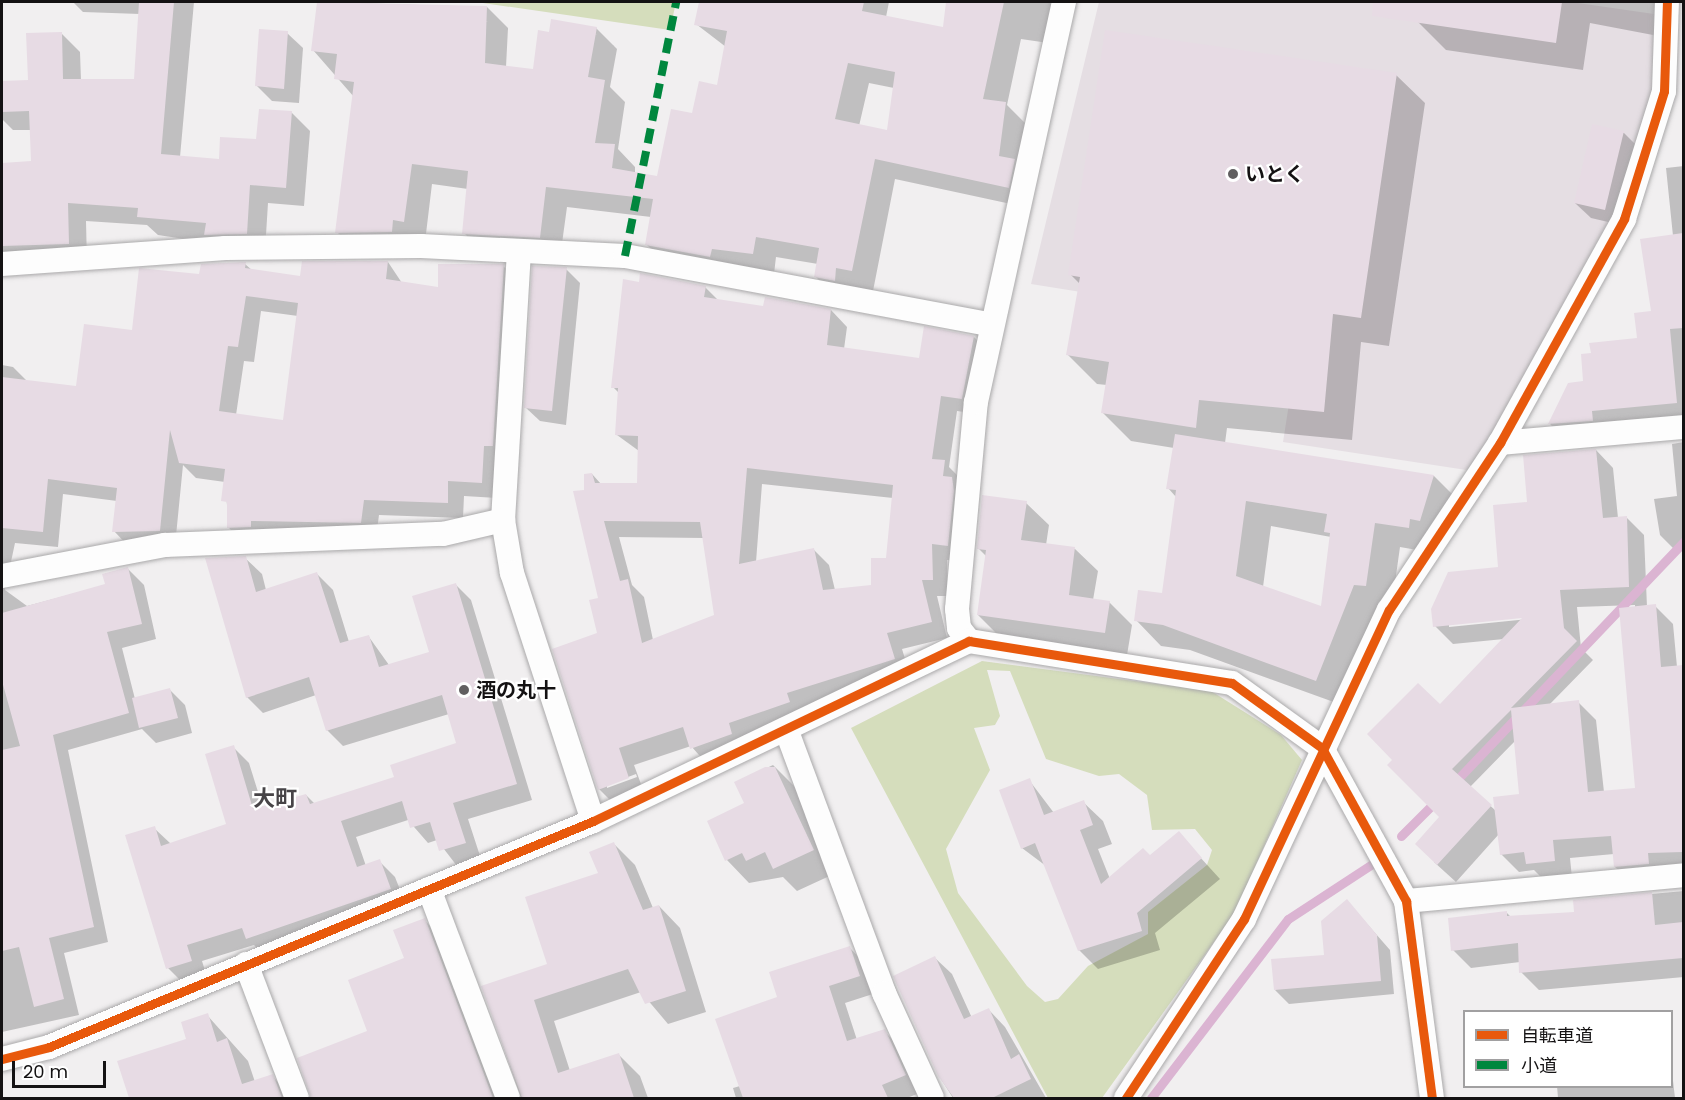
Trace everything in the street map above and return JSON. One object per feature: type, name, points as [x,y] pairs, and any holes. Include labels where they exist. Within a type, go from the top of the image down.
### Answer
[{"type":"street","points":[[969,641],[958,628],[957,609],[976,402],[990,324],[1064,2]]},
{"type":"street","points":[[1126,1098],[1244,920],[1322,748],[1389,610],[1500,444],[1624,219],[1664,91],[1667,2]]},
{"type":"street","points":[[2,264],[225,248],[421,246],[625,256],[990,324]]},
{"type":"street","points":[[519,251],[503,520],[512,573],[593,821]]},
{"type":"street","points":[[1500,444],[1683,427]]},
{"type":"street","points":[[2,576],[165,545],[443,534],[503,520]]},
{"type":"street","points":[[2,1059],[49,1047],[593,821],[969,641],[1232,683],[1322,748],[1406,900],[1432,1098]]},
{"type":"street","points":[[786,729],[884,993],[932,1098]]},
{"type":"street","points":[[1406,900],[1683,875]]},
{"type":"street","points":[[429,889],[508,1098]]},
{"type":"street","points":[[246,964],[297,1098]]},
{"type":"shaded area","points":[[1099,2],[1571,2],[1661,15],[1660,71],[1612,222],[1473,471],[1283,442],[1301,327],[1031,284]]},
{"type":"green space","points":[[476,2],[676,2],[670,30]]},
{"type":"green space","points":[[982,661],[1211,691],[1281,735],[1302,760],[1234,914],[1102,1098],[1048,1098],[851,728]],"holes":[[[987,670],[1010,671],[1046,759],[1099,776],[1119,774],[1147,795],[1152,830],[1195,829],[1212,850],[1207,865],[1148,912],[1148,934],[1088,966],[1058,999],[1045,1002],[1027,986],[958,893],[946,849],[990,770],[974,728],[995,725],[1000,716]]]},
{"type":"building","points":[[139,2],[174,2],[161,154],[219,159],[220,137],[256,139],[259,109],[292,111],[286,188],[250,185],[247,234],[204,235],[206,223],[137,217],[138,208],[68,203],[69,244],[2,246],[2,163],[31,161],[29,111],[2,112],[2,81],[28,80],[26,33],[62,32],[63,79],[134,79]]},
{"type":"building","points":[[317,2],[487,6],[485,63],[533,69],[538,30],[549,32],[551,19],[597,27],[588,77],[605,80],[595,143],[615,144],[612,168],[657,176],[671,109],[692,113],[699,81],[717,85],[727,31],[694,25],[699,2],[864,2],[862,11],[943,27],[946,2],[1004,2],[983,99],[1006,102],[999,156],[1015,159],[1009,188],[875,159],[852,271],[836,268],[835,281],[814,277],[819,248],[756,237],[753,254],[712,249],[710,257],[645,245],[653,199],[546,187],[540,238],[462,234],[468,171],[412,164],[404,222],[393,220],[392,232],[335,233],[354,82],[334,79],[337,54],[311,51]],"holes":[[[848,63],[895,72],[887,130],[835,119]]]},
{"type":"building","points":[[1373,2],[1562,2],[1556,43],[1372,16]]},
{"type":"building","points":[[259,29],[288,31],[284,89],[255,86]]},
{"type":"building","name":"いとく","points":[[1105,30],[1397,73],[1361,318],[1333,314],[1324,412],[1199,400],[1196,428],[1101,413],[1109,362],[1066,355],[1080,277],[1068,275]]},
{"type":"building","points":[[1592,124],[1624,131],[1605,210],[1574,203]]},
{"type":"building","points":[[1683,233],[1683,328],[1670,329],[1677,403],[1592,411],[1593,421],[1548,424],[1568,383],[1583,381],[1581,354],[1591,353],[1589,343],[1637,338],[1634,313],[1651,311],[1640,239]]},
{"type":"building","points":[[302,261],[388,261],[386,279],[438,287],[438,264],[504,264],[493,446],[484,446],[482,483],[448,481],[448,503],[364,500],[361,523],[251,521],[251,527],[227,528],[227,502],[221,501],[225,469],[179,463],[170,430],[160,531],[112,532],[117,488],[48,479],[43,532],[2,528],[2,377],[76,386],[84,324],[132,330],[139,268],[199,274],[201,264],[246,262],[245,268],[300,276]],"holes":[[[246,296],[298,303],[283,420],[219,411],[228,346],[238,347]]]},
{"type":"building","points":[[532,266],[567,267],[552,411],[524,408]]},
{"type":"building","points":[[640,273],[706,286],[704,297],[763,306],[765,297],[831,309],[827,345],[919,358],[924,326],[974,336],[962,399],[941,396],[932,459],[945,460],[943,476],[952,477],[954,491],[948,546],[932,544],[933,580],[922,580],[932,622],[887,633],[895,659],[787,693],[790,702],[729,723],[732,734],[690,749],[683,727],[619,748],[629,778],[598,790],[552,649],[597,633],[589,600],[598,598],[573,491],[584,490],[584,474],[592,473],[595,483],[637,483],[638,436],[615,435],[618,388],[611,388],[623,279],[639,282]],"holes":[[[747,468],[893,485],[886,558],[871,558],[871,585],[823,590],[814,548],[739,564]],[[604,521],[700,522],[714,615],[642,643],[628,579],[620,581]]]},
{"type":"building","points":[[1175,434],[1434,475],[1420,521],[1410,519],[1409,528],[1375,523],[1366,586],[1354,585],[1316,681],[1163,625],[1134,621],[1138,590],[1162,593],[1176,490],[1166,489]],"holes":[[[1246,501],[1327,514],[1324,532],[1330,533],[1321,606],[1236,576]]]},
{"type":"building","points":[[1596,449],[1603,518],[1627,516],[1629,587],[1560,590],[1564,628],[1577,641],[1511,708],[1579,700],[1588,792],[1635,788],[1619,608],[1656,604],[1661,667],[1683,665],[1683,852],[1648,853],[1649,864],[1614,867],[1611,836],[1553,840],[1555,861],[1526,864],[1524,852],[1500,855],[1493,797],[1519,794],[1511,710],[1452,769],[1492,805],[1437,865],[1415,844],[1439,817],[1387,765],[1392,760],[1367,734],[1418,683],[1440,704],[1522,618],[1433,627],[1431,609],[1448,572],[1498,567],[1493,505],[1527,502],[1523,455]]},
{"type":"building","points":[[982,495],[1027,501],[1021,540],[1075,547],[1069,595],[1110,601],[1105,633],[977,615],[986,550],[977,549]]},
{"type":"building","points":[[246,556],[256,592],[317,572],[340,643],[369,635],[379,667],[429,652],[412,596],[456,583],[517,784],[453,803],[466,843],[439,851],[430,822],[410,828],[402,801],[341,821],[357,867],[380,859],[391,889],[246,939],[242,928],[187,945],[192,961],[166,969],[125,835],[155,826],[161,846],[226,824],[205,754],[234,745],[253,809],[306,794],[310,804],[394,777],[390,765],[456,743],[442,695],[326,731],[309,677],[246,698],[205,558]]},
{"type":"building","points":[[128,567],[142,624],[107,632],[129,713],[53,735],[94,927],[49,938],[64,999],[34,1007],[19,947],[2,951],[2,750],[20,746],[2,681],[2,613],[105,584],[102,574]]},
{"type":"building","points":[[170,688],[178,718],[139,728],[132,698]]},
{"type":"building","points":[[765,767],[775,767],[814,850],[773,869],[765,852],[746,861],[742,853],[725,861],[707,821],[744,803],[734,782]]},
{"type":"building","points":[[1030,778],[1044,815],[1084,800],[1093,825],[1080,830],[1101,884],[1143,848],[1150,855],[1179,831],[1202,858],[1137,913],[1142,931],[1078,951],[1035,843],[1021,849],[999,790]]},
{"type":"building","points":[[614,842],[643,910],[659,905],[686,991],[645,1004],[628,969],[534,1000],[558,1073],[619,1053],[634,1098],[522,1098],[481,986],[547,964],[525,897],[598,873],[589,852]]},
{"type":"building","points":[[1652,892],[1655,925],[1683,922],[1683,958],[1519,973],[1518,943],[1451,951],[1448,918],[1507,911],[1507,916],[1574,912],[1573,900]]},
{"type":"building","points":[[1347,899],[1377,935],[1381,981],[1274,990],[1271,959],[1324,955],[1321,921]]},
{"type":"building","points":[[425,918],[493,1098],[311,1098],[297,1058],[367,1031],[348,980],[404,958],[393,930]]},
{"type":"building","points":[[850,946],[860,976],[829,986],[847,1041],[885,1029],[906,1075],[882,1085],[888,1098],[743,1098],[715,1019],[777,997],[769,972]]},
{"type":"building","points":[[935,956],[964,1019],[989,1008],[1011,1059],[1019,1054],[1031,1079],[992,1098],[954,1098],[938,1076],[893,976]]},
{"type":"building","points":[[208,1013],[217,1042],[227,1038],[242,1084],[273,1074],[282,1098],[129,1098],[117,1061],[186,1039],[181,1022]]},
{"type":"waterway","points":[[1452,785],[1684,541]]},
{"type":"waterway","points":[[1401,836],[1438,799]]},
{"type":"waterway","points":[[1151,1098],[1288,919],[1372,864]]},
{"type":"marked path","points":[[625,256],[676,2]]},
{"type":"cycle path","points":[[1126,1098],[1244,919],[1389,610],[1500,443],[1624,219],[1664,91],[1667,2]]},
{"type":"cycle path","points":[[2,1059],[49,1047],[593,821],[969,641],[1232,683],[1322,748],[1406,901],[1432,1098]]},
{"type":"place","name":"いとく","points":[[1233,174]]},
{"type":"place","name":"酒の丸十","points":[[464,690]]},
{"type":"district","name":"大町","points":[[275,799]]}]
